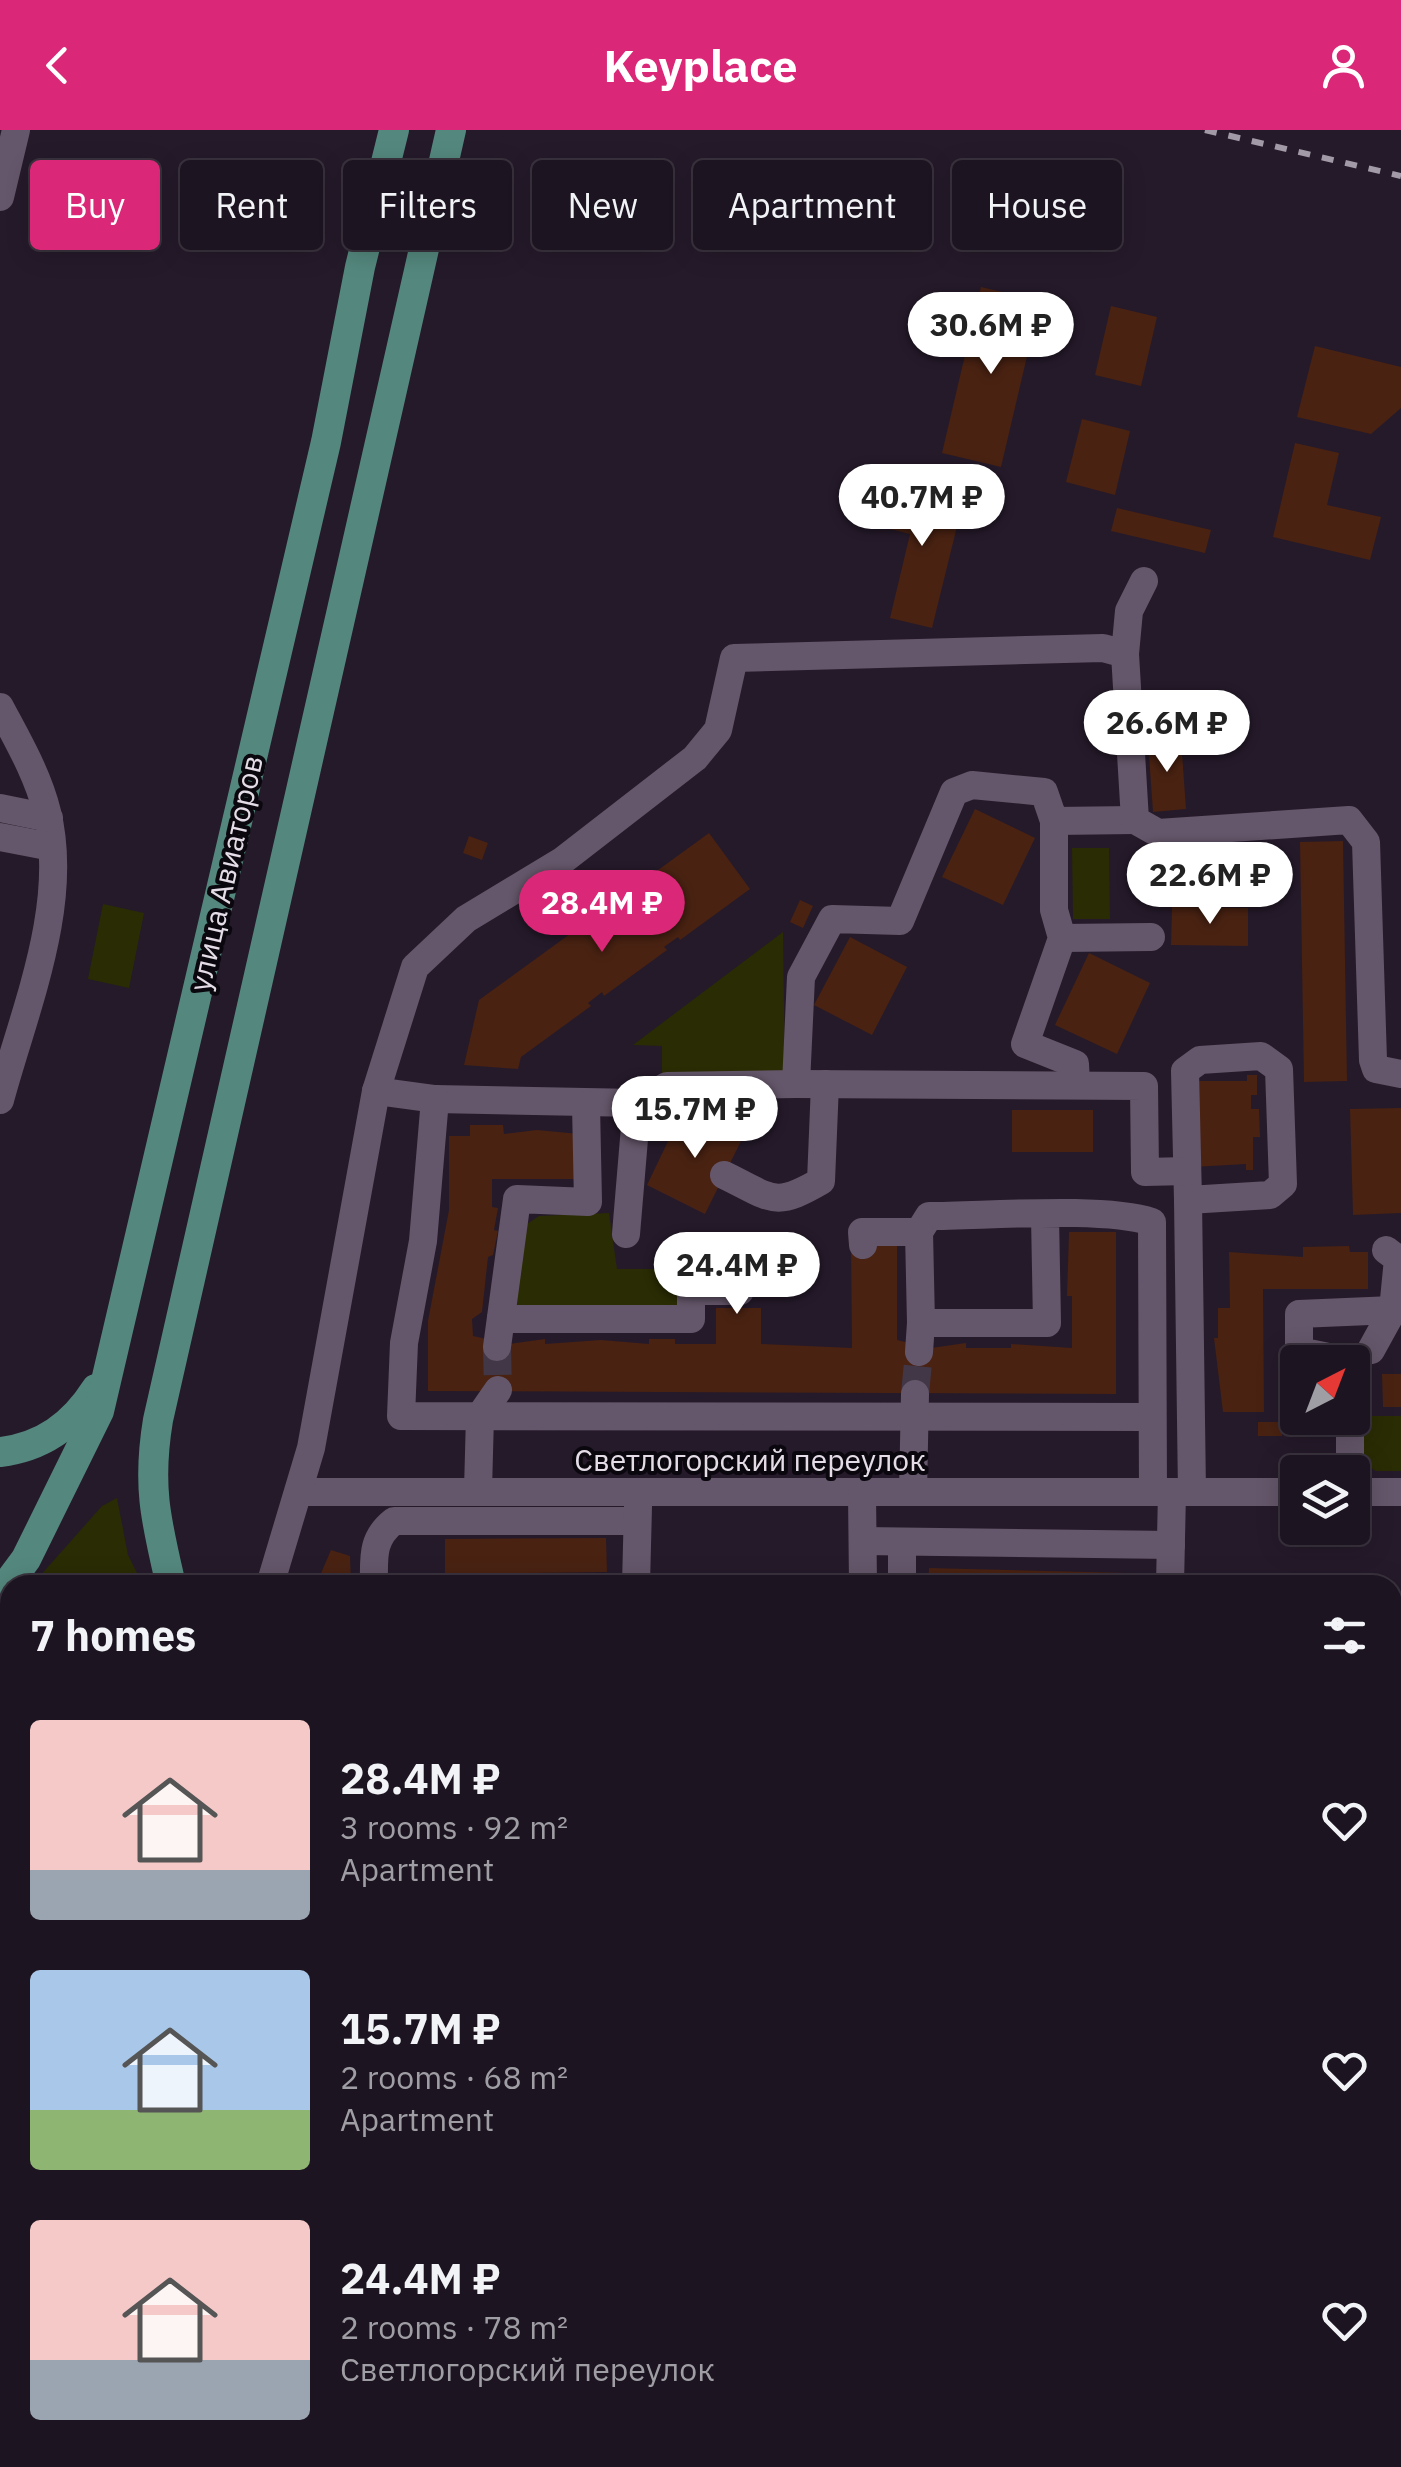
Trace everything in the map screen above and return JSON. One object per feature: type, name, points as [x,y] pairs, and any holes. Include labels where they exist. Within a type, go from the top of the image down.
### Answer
[{"type":"main road","name":"улица Авиаторов","points":[[15,1575],[80,1456],[109,1370],[326,442],[360,267],[394,130]]},
{"type":"main road","name":"улица Авиаторов","points":[[169,1575],[153,1507],[150,1468],[158,1420],[362,536],[415,280],[451,130]]},
{"type":"main road","points":[[0,1452],[48,1439],[75,1419],[109,1370]]},
{"type":"main road","points":[[0,1438],[31,1444]]},
{"type":"street","points":[[0,197],[16,130]]},
{"type":"street","points":[[1136,820],[1125,654],[1130,611],[1144,581]]},
{"type":"street","points":[[273,1575],[300,1492],[376,1091],[415,966],[466,919],[562,861],[695,758],[718,730],[734,658],[1103,648],[1125,654]]},
{"type":"street","points":[[0,707],[27,758],[49,818],[52,851],[51,899],[12,1011],[0,1100]]},
{"type":"street","points":[[796,1084],[801,976],[832,919],[900,921],[954,792],[972,784],[1044,792],[1054,821],[1054,910],[1062,938],[1025,1044],[1076,1064],[1076,1084]]},
{"type":"street","points":[[0,808],[49,818]]},
{"type":"street","points":[[1054,821],[1136,820],[1158,833],[1350,820],[1366,842],[1373,1060],[1376,1069],[1401,1074]]},
{"type":"street","points":[[0,837],[52,851]]},
{"type":"street","points":[[1062,938],[1151,938]]},
{"type":"street","points":[[1170,1575],[1188,1200],[1185,1070],[1200,1060],[1261,1056],[1279,1069],[1284,1184],[1270,1195],[1188,1200]]},
{"type":"street","points":[[724,1175],[787,1201],[821,1182],[825,1084]]},
{"type":"street","points":[[376,1091],[435,1099],[586,1105],[638,1103],[667,1086],[1144,1086],[1145,1172],[1187,1171]]},
{"type":"street","points":[[435,1099],[423,1240],[404,1343],[401,1416],[914,1405],[1152,1417]]},
{"type":"street","points":[[626,1234],[638,1103]]},
{"type":"street","points":[[586,1105],[588,1202],[516,1199],[499,1333],[692,1319],[691,1291],[740,1292]]},
{"type":"street","points":[[1045,1216],[1047,1323],[920,1337],[919,1232],[929,1216],[1045,1216],[1133,1216],[1152,1222],[1152,1417],[1172,1492]]},
{"type":"street","points":[[863,1245],[862,1232],[919,1232]]},
{"type":"street","points":[[1366,1345],[1394,1310],[1398,1259],[1386,1250]]},
{"type":"street","points":[[1299,1345],[1299,1314],[1394,1310]]},
{"type":"street","points":[[1370,1354],[1401,1346]]},
{"type":"street","points":[[478,1490],[480,1416],[498,1390]]},
{"type":"street","points":[[913,1492],[914,1405]]},
{"type":"street","points":[[636,1575],[635,1521],[642,1490]]},
{"type":"street","name":"Светлогорский переулок","points":[[300,1492],[1280,1492]]},
{"type":"street","points":[[862,1492],[863,1575]]},
{"type":"street","points":[[1370,1492],[1401,1492]]},
{"type":"street","points":[[374,1575],[374,1547],[380,1532],[394,1521],[635,1521]]},
{"type":"street","points":[[862,1541],[1172,1544]]},
{"type":"street","points":[[902,1542],[902,1575]]},
{"type":"green space","points":[[1072,848],[1109,848],[1110,919],[1073,919]]},
{"type":"green space","points":[[103,904],[144,913],[129,988],[88,979]]},
{"type":"green space","points":[[783,932],[785,1073],[662,1076],[662,1046],[633,1045]]},
{"type":"green space","points":[[609,1213],[617,1269],[682,1269],[678,1307],[522,1310],[516,1305],[527,1224],[539,1216]]},
{"type":"green space","points":[[1370,1416],[1401,1416],[1401,1471],[1376,1471],[1370,1468],[1370,1455],[1362,1455],[1361,1435],[1370,1435]]},
{"type":"green space","points":[[117,1498],[128,1555],[138,1575],[41,1575],[102,1506]]},
{"type":"building","points":[[981,287],[1040,301],[1001,467],[942,453]]},
{"type":"building","points":[[1111,306],[1157,317],[1141,386],[1095,375]]},
{"type":"building","points":[[1315,346],[1401,367],[1401,408],[1371,434],[1297,417]]},
{"type":"building","points":[[1082,419],[1130,431],[1115,495],[1066,482]]},
{"type":"building","points":[[1295,443],[1339,453],[1327,505],[1381,517],[1370,560],[1273,537]]},
{"type":"building","points":[[905,483],[964,498],[932,628],[890,618],[910,534],[882,527],[891,489],[903,492]]},
{"type":"building","points":[[1117,508],[1211,530],[1205,553],[1111,531]]},
{"type":"building","points":[[1181,739],[1186,809],[1153,812],[1148,741]]},
{"type":"building","points":[[975,809],[1035,838],[1003,905],[942,877]]},
{"type":"building","points":[[709,833],[750,889],[680,940],[678,937],[664,947],[667,950],[604,996],[602,992],[588,1003],[591,1006],[521,1057],[518,1069],[464,1065],[479,1000]]},
{"type":"building","points":[[469,836],[488,843],[482,860],[463,853]]},
{"type":"building","points":[[1343,841],[1347,1081],[1304,1082],[1300,842]]},
{"type":"building","points":[[800,900],[813,906],[803,928],[790,922]]},
{"type":"building","points":[[1172,907],[1248,908],[1248,946],[1171,945]]},
{"type":"building","points":[[850,937],[907,967],[872,1035],[814,1005]]},
{"type":"building","points":[[1089,953],[1150,983],[1117,1054],[1055,1025]]},
{"type":"building","points":[[1247,1075],[1257,1075],[1257,1095],[1251,1095],[1251,1109],[1259,1109],[1260,1137],[1253,1137],[1253,1170],[1246,1170],[1246,1164],[1193,1167],[1194,1081],[1247,1081]]},
{"type":"building","points":[[684,1108],[743,1137],[705,1214],[647,1185]]},
{"type":"building","points":[[1401,1108],[1401,1213],[1353,1215],[1350,1109]]},
{"type":"building","points":[[1012,1110],[1093,1110],[1093,1152],[1012,1152]]},
{"type":"building","points":[[470,1125],[503,1125],[504,1134],[537,1130],[579,1134],[579,1179],[492,1179],[492,1207],[498,1208],[494,1230],[498,1231],[493,1255],[488,1257],[482,1312],[472,1319],[473,1336],[509,1344],[545,1339],[545,1344],[601,1340],[649,1344],[649,1339],[675,1339],[675,1344],[716,1344],[716,1308],[761,1308],[761,1344],[852,1348],[851,1245],[897,1245],[897,1340],[931,1348],[966,1343],[966,1348],[1011,1348],[1011,1344],[1072,1348],[1072,1296],[1067,1296],[1069,1232],[1116,1232],[1116,1394],[428,1391],[428,1321],[449,1210],[449,1136],[470,1136]]},
{"type":"building","points":[[1349,1246],[1350,1252],[1368,1252],[1368,1289],[1263,1289],[1264,1412],[1223,1412],[1214,1338],[1218,1338],[1218,1308],[1230,1308],[1229,1252],[1303,1257],[1303,1247]]},
{"type":"building","points":[[1382,1374],[1401,1374],[1401,1407],[1383,1407]]},
{"type":"building","points":[[1258,1422],[1280,1422],[1282,1436],[1258,1436]]},
{"type":"building","points":[[606,1538],[607,1572],[445,1574],[445,1539]]},
{"type":"building","points":[[331,1550],[350,1556],[351,1575],[320,1575]]},
{"type":"building","points":[[929,1568],[1128,1573],[1128,1575],[929,1575]]},
{"type":"tunnel","points":[[497,1347],[498,1390]]},
{"type":"tunnel","points":[[915,1394],[919,1352]]},
{"type":"railway","points":[[1205,130],[1401,176]]}]
